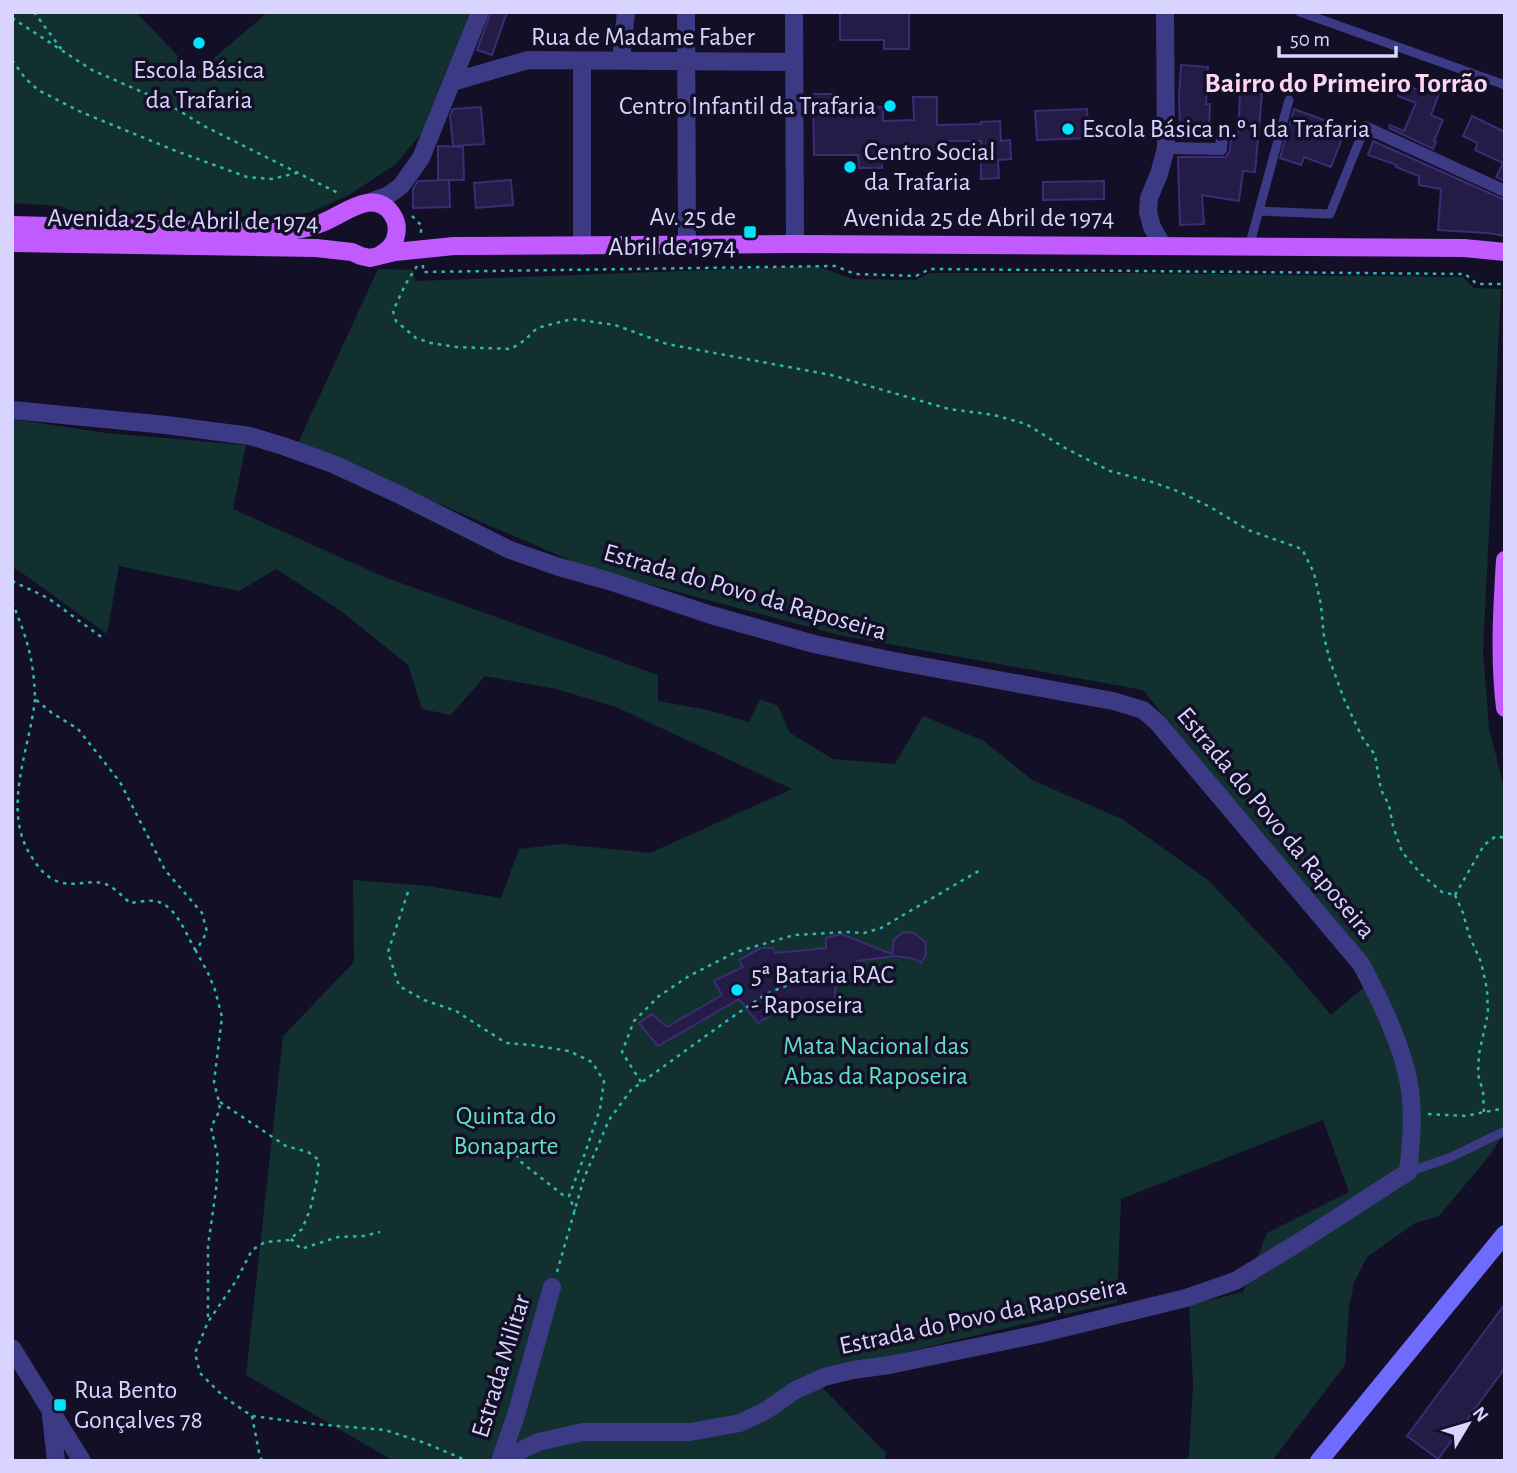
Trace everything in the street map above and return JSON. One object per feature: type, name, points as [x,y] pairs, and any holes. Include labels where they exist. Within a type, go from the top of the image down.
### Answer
[{"type":"main road","name":"Avenida 25 de Abril de 1974","points":[[12,225],[270,232],[309,228],[360,205],[380,204],[389,210],[396,223],[414,238],[454,246]]},
{"type":"main road","name":"Avenida 25 de Abril de 1974","points":[[352,252],[342,236],[341,226],[344,217],[360,205]]},
{"type":"main road","points":[[380,256],[393,243],[396,223]]},
{"type":"main road","name":"Avenida 25 de Abril de 1974","points":[[12,243],[316,248],[370,257],[454,246],[687,244],[1464,248],[1505,251]]},
{"type":"main road","points":[[1505,560],[1501,632],[1505,708]]},
{"type":"main road","points":[[1319,1461],[1505,1234]]},
{"type":"street","points":[[360,205],[387,196],[401,186],[421,158],[480,12]]},
{"type":"street","points":[[621,61],[626,12]]},
{"type":"street","points":[[686,12],[687,244]]},
{"type":"street","points":[[794,12],[795,244]]},
{"type":"street","points":[[1163,246],[1152,227],[1148,212],[1149,198],[1166,148],[1165,12]]},
{"type":"street","name":"Rua de Madame Faber","points":[[452,82],[528,60],[794,62]]},
{"type":"street","points":[[582,61],[582,246]]},
{"type":"street","points":[[1365,127],[1505,191]]},
{"type":"street","points":[[1166,148],[1221,149],[1223,128]]},
{"type":"street","points":[[396,223],[401,186]]},
{"type":"street","points":[[12,218],[43,220],[66,226]]},
{"type":"street","name":"Estrada do Povo da Raposeira","points":[[12,410],[142,422],[250,436],[333,464],[510,550],[711,615],[814,644],[1113,701],[1143,710],[1157,722],[1361,964],[1371,981],[1407,1073],[1411,1100],[1408,1172],[1235,1281],[1186,1298],[1039,1334],[824,1377],[794,1391],[767,1410],[740,1423],[690,1432],[583,1432],[538,1442],[500,1461]]},
{"type":"street","name":"Estrada Militar","points":[[500,1461],[516,1415],[552,1287]]},
{"type":"street","points":[[12,1348],[82,1461]]},
{"type":"street","points":[[50,1412],[56,1461]]},
{"type":"lane","points":[[1300,12],[1505,85]]},
{"type":"lane","points":[[1249,247],[1289,100]]},
{"type":"lane","points":[[1259,211],[1330,214],[1365,127]]},
{"type":"lane","points":[[1408,1172],[1449,1158],[1505,1131]]},
{"type":"path","points":[[34,12],[64,52]]},
{"type":"path","points":[[12,18],[92,71],[165,102],[204,126],[360,205]]},
{"type":"path","points":[[12,60],[38,90],[81,112],[153,142],[247,177],[272,179],[297,173]]},
{"type":"path","points":[[423,258],[405,285],[393,311],[396,321],[416,338],[431,343],[456,347],[511,349],[537,328],[572,319],[615,325],[667,344],[831,375],[949,409],[994,415],[1026,424],[1110,471],[1180,492],[1248,530],[1302,549],[1314,573],[1330,661],[1362,737],[1375,755],[1381,790],[1389,806],[1392,826],[1402,852],[1421,874],[1442,892],[1455,895]]},
{"type":"path","points":[[12,581],[48,598],[104,639]]},
{"type":"path","points":[[12,602],[23,626],[31,656],[35,699],[19,782],[18,817],[26,847],[39,868],[51,878],[69,885],[106,884],[130,903],[160,902],[184,926],[212,982],[222,1017],[214,1082],[220,1110],[211,1127],[218,1158],[208,1246],[208,1322]]},
{"type":"path","points":[[35,699],[78,729],[120,782],[165,870],[202,913],[207,932],[196,951]]},
{"type":"path","points":[[1455,895],[1484,845],[1496,836],[1505,838]]},
{"type":"path","points":[[641,1082],[622,1052],[634,1021],[659,996],[689,976],[736,952],[794,935],[864,933],[881,928],[982,869]]},
{"type":"path","points":[[408,892],[388,952],[400,986],[424,1000],[456,1011],[506,1044],[569,1051],[592,1062],[604,1081],[600,1109],[569,1196],[575,1210]]},
{"type":"path","points":[[1455,895],[1487,989],[1488,1013],[1479,1054],[1478,1074],[1485,1112]]},
{"type":"path","points":[[552,1287],[584,1178],[609,1120],[631,1090],[766,994],[793,984],[851,981]]},
{"type":"path","points":[[219,1102],[286,1146],[308,1152],[318,1160],[316,1185],[302,1228],[291,1239],[265,1242],[252,1250],[236,1281],[208,1322],[195,1353],[200,1373],[224,1397],[252,1416],[385,1430],[468,1461]]},
{"type":"path","points":[[1411,1113],[1465,1116],[1505,1108]]},
{"type":"path","points":[[506,1140],[521,1162],[563,1195],[569,1196]]},
{"type":"path","points":[[291,1239],[301,1249],[338,1237],[380,1232]]},
{"type":"path","points":[[252,1416],[262,1461]]},
{"type":"green space","points":[[12,12],[136,12],[195,74],[268,12],[470,12],[421,134],[396,164],[349,195],[309,213],[267,217],[77,213],[59,206],[12,203]]},
{"type":"green space","name":"Mata Nacional das Abas da Raposeira","points":[[817,266],[852,279],[916,280],[930,273],[1463,277],[1474,288],[1501,289],[1483,651],[1489,728],[1505,791],[1505,1131],[1491,1154],[1439,1216],[1415,1223],[1367,1257],[1354,1283],[1349,1308],[1345,1365],[1272,1461],[1187,1461],[1193,1385],[1189,1305],[1243,1292],[1267,1233],[1349,1192],[1323,1120],[1121,1199],[1117,1302],[810,1375],[887,1454],[883,1461],[394,1461],[246,1375],[283,1036],[354,962],[353,880],[428,886],[501,898],[519,849],[562,844],[650,853],[792,789],[616,707],[556,689],[485,676],[451,715],[422,709],[408,665],[341,611],[276,569],[239,591],[119,566],[107,634],[12,568],[12,419],[106,433],[246,445],[233,509],[384,577],[658,675],[658,701],[708,710],[749,722],[760,699],[778,706],[790,733],[833,759],[895,764],[923,716],[984,741],[1032,780],[1122,819],[1208,880],[1283,959],[1331,1015],[1376,975],[1143,690],[839,635],[588,568],[298,443],[378,269],[413,270],[415,281]]},
{"type":"building","points":[[491,12],[507,12],[492,55],[477,50]]},
{"type":"building","points":[[840,12],[909,12],[909,49],[884,49],[884,40],[840,40]]},
{"type":"building","points":[[1181,65],[1208,67],[1206,104],[1210,104],[1209,131],[1180,129]]},
{"type":"building","points":[[1402,84],[1426,93],[1428,87],[1440,91],[1431,115],[1443,120],[1433,149],[1389,128],[1390,125],[1404,131],[1416,103],[1398,96]]},
{"type":"building","points":[[813,94],[838,94],[838,107],[883,107],[883,121],[914,120],[913,97],[937,97],[937,125],[1000,121],[1001,141],[1010,140],[1011,159],[998,160],[999,178],[981,179],[981,141],[940,141],[940,149],[882,150],[882,168],[859,168],[858,155],[814,155]]},
{"type":"building","points":[[1240,94],[1262,94],[1255,172],[1243,171],[1239,201],[1202,195],[1204,224],[1180,225],[1178,157],[1226,157],[1230,150],[1231,135],[1238,136]]},
{"type":"building","points":[[481,107],[484,144],[453,146],[450,116],[453,109]]},
{"type":"building","points":[[1087,109],[1089,138],[1037,140],[1035,111]]},
{"type":"building","points":[[1294,109],[1346,128],[1331,167],[1304,157],[1301,165],[1280,158]]},
{"type":"building","points":[[1472,116],[1505,132],[1505,181],[1496,177],[1503,163],[1475,150],[1478,143],[1463,136]]},
{"type":"building","points":[[1373,141],[1505,200],[1505,236],[1438,230],[1441,189],[1419,185],[1419,176],[1368,155]]},
{"type":"building","points":[[438,146],[463,147],[464,180],[438,180]]},
{"type":"building","points":[[449,180],[450,207],[413,208],[413,189],[418,181]]},
{"type":"building","points":[[511,180],[513,205],[476,208],[474,183]]},
{"type":"building","points":[[1104,181],[1104,199],[1043,200],[1043,182]]},
{"type":"building","name":"5ª Bataria RAC - Raposeira","points":[[903,932],[914,933],[925,942],[926,954],[921,963],[915,959],[896,956],[857,961],[857,971],[835,972],[835,1001],[805,1001],[783,1008],[758,1023],[739,999],[658,1046],[639,1023],[652,1014],[667,1027],[722,995],[714,981],[743,967],[739,960],[761,948],[773,948],[775,953],[826,948],[826,938],[841,934],[892,954],[894,940]]},
{"type":"building","points":[[1505,1304],[1505,1368],[1438,1459],[1407,1436]]},
{"type":"place","name":"Escola Básica da Trafaria","points":[[199,43]]},
{"type":"place","name":"Centro Infantil da Trafaria","points":[[890,106]]},
{"type":"place","name":"Escola Básica n.º 1 da Trafaria","points":[[1068,129]]},
{"type":"place","name":"Centro Social da Trafaria","points":[[850,167]]},
{"type":"place","name":"Av. 25 de Abril de 1974","points":[[750,232]]},
{"type":"place","name":"5ª Bataria RAC - Raposeira","points":[[737,990]]},
{"type":"place","name":"Rua Bento Gonçalves 78","points":[[60,1405]]},
{"type":"district","name":"Bairro do Primeiro Torrão","points":[[1346,84]]},
{"type":"park label","name":"Quinta do Bonaparte","points":[[506,1131]]}]
